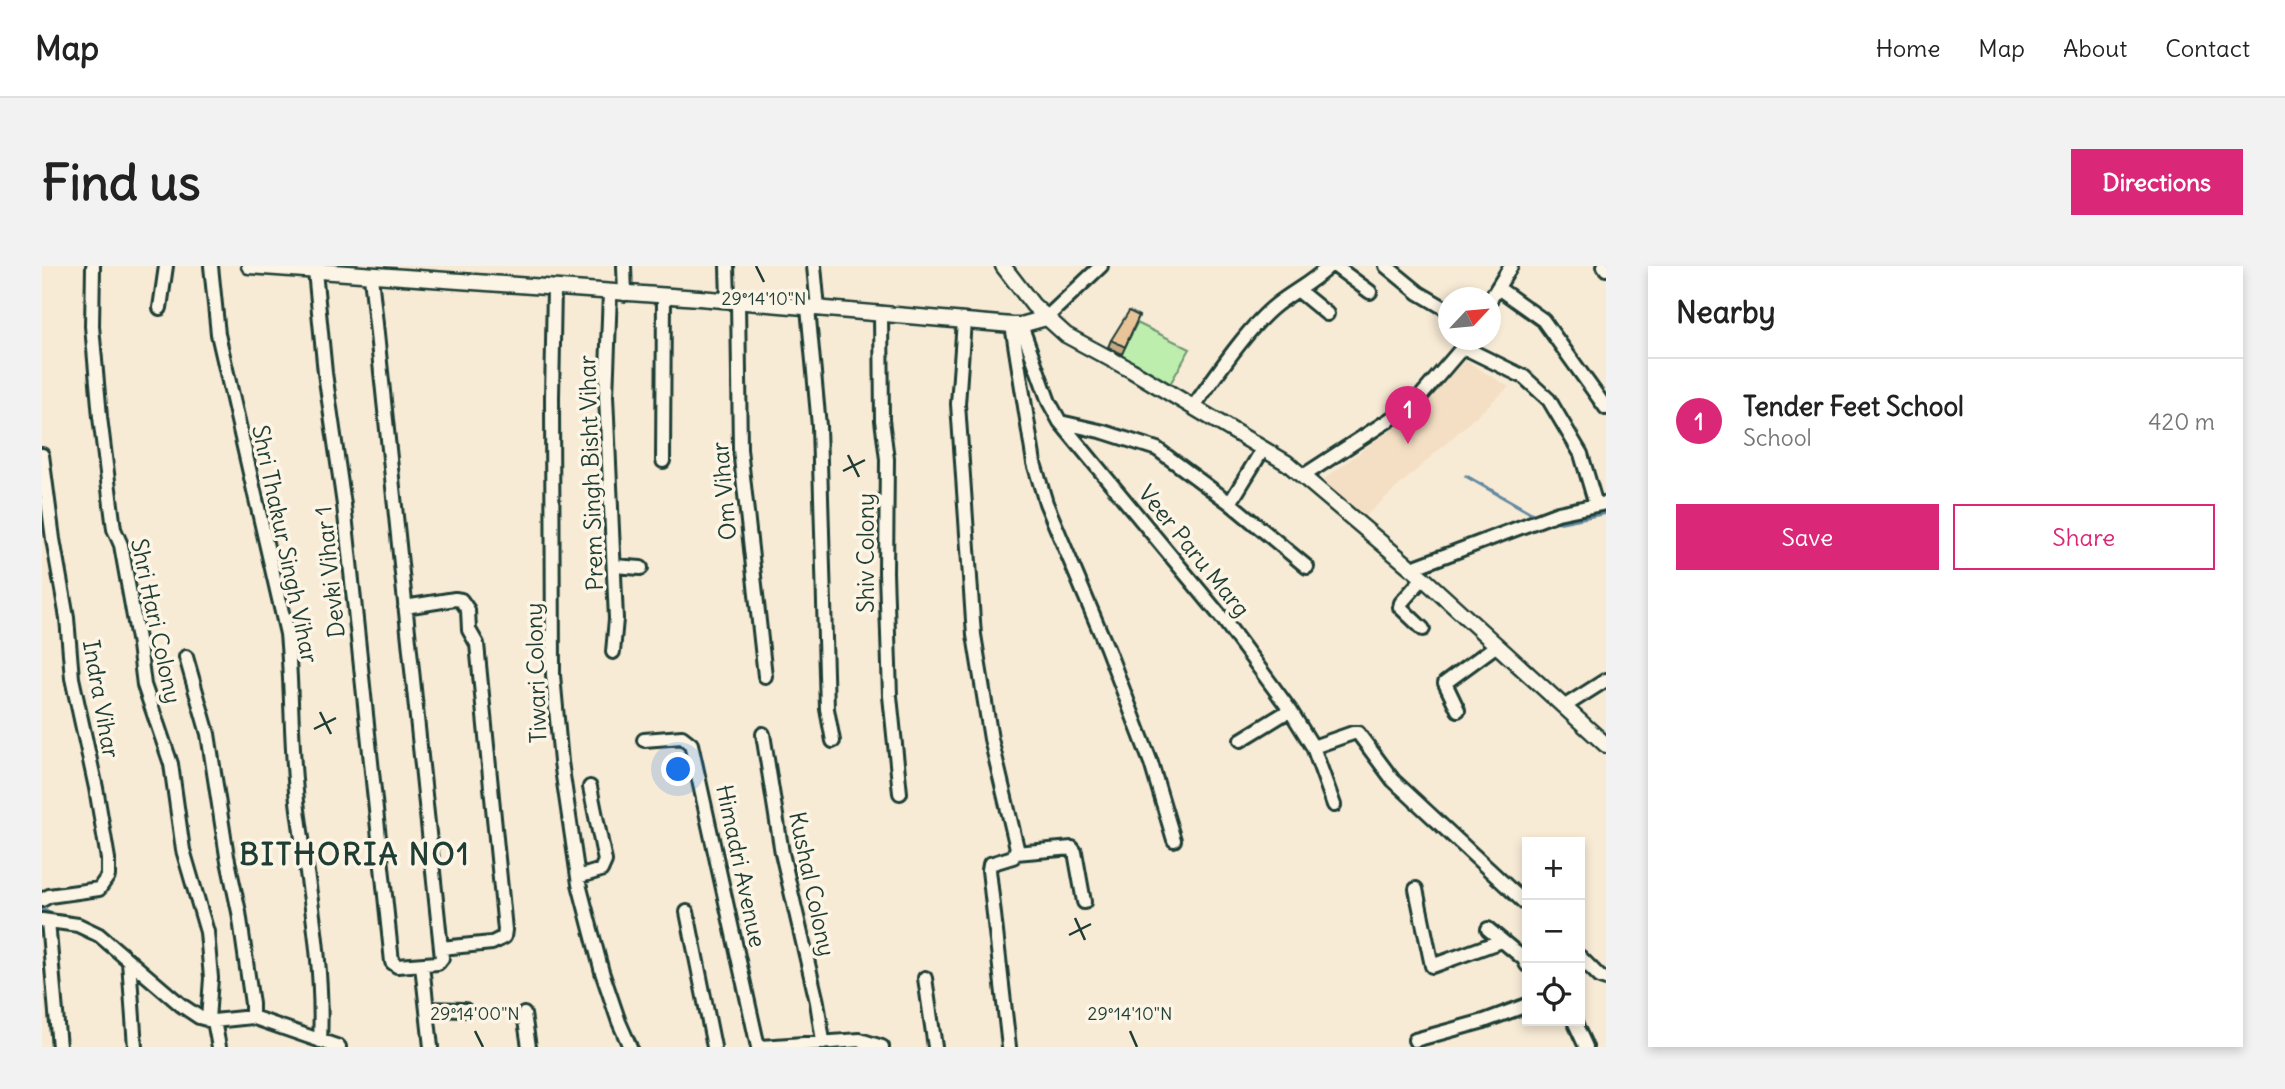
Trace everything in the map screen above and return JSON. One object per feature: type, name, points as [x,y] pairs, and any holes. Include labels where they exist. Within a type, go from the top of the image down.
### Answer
[{"type":"street","name":"Shri Hari Colony","points":[[93,266],[92,326],[114,529],[122,555],[144,685],[171,764],[183,850],[206,932],[211,978],[211,1021],[219,1047]]},
{"type":"street","points":[[160,308],[166,266]]},
{"type":"street","name":"Shri Thakur Singh Vihar","points":[[211,266],[218,334],[287,634],[291,676],[293,767],[309,876],[318,974],[320,1041]]},
{"type":"street","points":[[249,266],[371,276],[390,271],[610,293],[664,295],[1017,325],[1046,318],[1101,266]]},
{"type":"street","points":[[624,266],[625,293]]},
{"type":"street","name":"Om Vihar","points":[[727,266],[733,301],[740,450],[765,676]]},
{"type":"street","points":[[814,266],[813,308],[827,709],[833,741]]},
{"type":"street","points":[[1003,266],[1033,305],[1066,335],[1193,407],[1303,476],[1417,573],[1606,745]]},
{"type":"street","points":[[1193,407],[1254,328],[1275,306],[1299,291],[1329,266]]},
{"type":"street","points":[[1335,266],[1370,292]]},
{"type":"street","points":[[1387,266],[1438,304]]},
{"type":"street","points":[[1498,287],[1511,266]]},
{"type":"street","name":"Devki Vihar 1","points":[[315,271],[325,373],[344,505],[393,962],[397,966],[422,965]]},
{"type":"street","points":[[371,276],[441,948],[441,961],[422,965],[431,1047]]},
{"type":"street","name":"Tiwari Colony","points":[[554,288],[553,675],[561,762],[578,877],[602,972],[630,1047]]},
{"type":"street","points":[[1299,291],[1327,314]]},
{"type":"street","name":"Prem Singh Bisht Vihar","points":[[610,293],[606,396],[616,619],[613,652]]},
{"type":"street","points":[[663,461],[664,295]]},
{"type":"street","points":[[1501,297],[1532,310],[1543,320],[1606,408]]},
{"type":"street","name":"Shiv Colony","points":[[881,313],[882,420],[885,426],[884,452],[887,459],[886,572],[890,696],[900,793]]},
{"type":"street","points":[[964,321],[958,404],[974,635],[986,714],[1017,848],[1013,857],[993,862],[989,870],[1009,1047]]},
{"type":"street","points":[[1017,325],[1034,463],[1046,503],[1107,648],[1151,763],[1174,840]]},
{"type":"street","name":"Veer Paru Marg","points":[[1017,325],[1060,422],[1223,619],[1290,710],[1313,747],[1334,805]]},
{"type":"street","points":[[1303,476],[1415,403],[1459,350]]},
{"type":"street","points":[[1423,629],[1400,607],[1417,573],[1549,516],[1601,504],[1581,454],[1549,400],[1524,377],[1477,350]]},
{"type":"street","points":[[1060,422],[1104,432],[1157,449],[1230,503],[1307,567]]},
{"type":"street","points":[[1230,503],[1263,449]]},
{"type":"street","name":"Indra Vihar","points":[[42,456],[67,618],[72,678],[108,859],[108,876],[99,889],[49,896],[42,900]]},
{"type":"street","points":[[614,566],[641,568]]},
{"type":"street","points":[[405,607],[461,600],[468,610],[469,630],[477,644],[505,930],[504,937],[492,943],[441,948]]},
{"type":"street","points":[[1458,710],[1445,683],[1497,645]]},
{"type":"street","points":[[186,657],[208,734],[239,912],[252,1017]]},
{"type":"street","points":[[1565,706],[1606,680]]},
{"type":"street","points":[[1241,740],[1290,710]]},
{"type":"street","points":[[1313,747],[1358,733],[1393,780],[1522,900]]},
{"type":"street","name":"Kushal Colony","points":[[763,734],[782,853],[817,1002],[823,1041]]},
{"type":"street","name":"Himadri Avenue","points":[[644,740],[682,737],[691,744],[762,1047]]},
{"type":"street","points":[[578,877],[601,870],[605,861],[590,787]]},
{"type":"street","points":[[1016,853],[1072,848],[1084,902]]},
{"type":"street","points":[[1416,889],[1432,966],[1501,941]]},
{"type":"street","points":[[687,912],[714,1047]]},
{"type":"street","points":[[58,1047],[45,921],[78,925],[89,930],[181,1005],[211,1021],[252,1017],[339,1047]]},
{"type":"street","points":[[1488,929],[1526,963]]},
{"type":"street","points":[[129,961],[135,1047]]},
{"type":"street","points":[[1585,962],[1600,978],[1606,979]]},
{"type":"street","points":[[925,978],[935,1047]]},
{"type":"street","points":[[1415,1040],[1484,1021],[1522,1007]]},
{"type":"street","points":[[427,1009],[465,1010]]},
{"type":"street","points":[[524,1014],[529,1047]]},
{"type":"street","points":[[1576,1026],[1586,1047]]},
{"type":"street","points":[[762,1047],[860,1040],[882,1047]]},
{"type":"shaded area","points":[[1465,360],[1509,387],[1362,519],[1319,483],[1422,405]]},
{"type":"green space","points":[[1137,323],[1190,349],[1170,384],[1121,355]]},
{"type":"building","points":[[1129,311],[1139,316],[1125,347],[1111,340]]},
{"type":"waterway","points":[[1466,476],[1536,516]]},
{"type":"waterway","points":[[1550,520],[1561,522],[1606,513]]},
{"type":"waterway","points":[[42,910],[52,913]]},
{"type":"waterway","points":[[67,916],[80,919]]},
{"type":"place","name":"Tender Feet School","points":[[1408,444]]},
{"type":"district","name":"BITHORIA NO1","points":[[355,855]]}]
